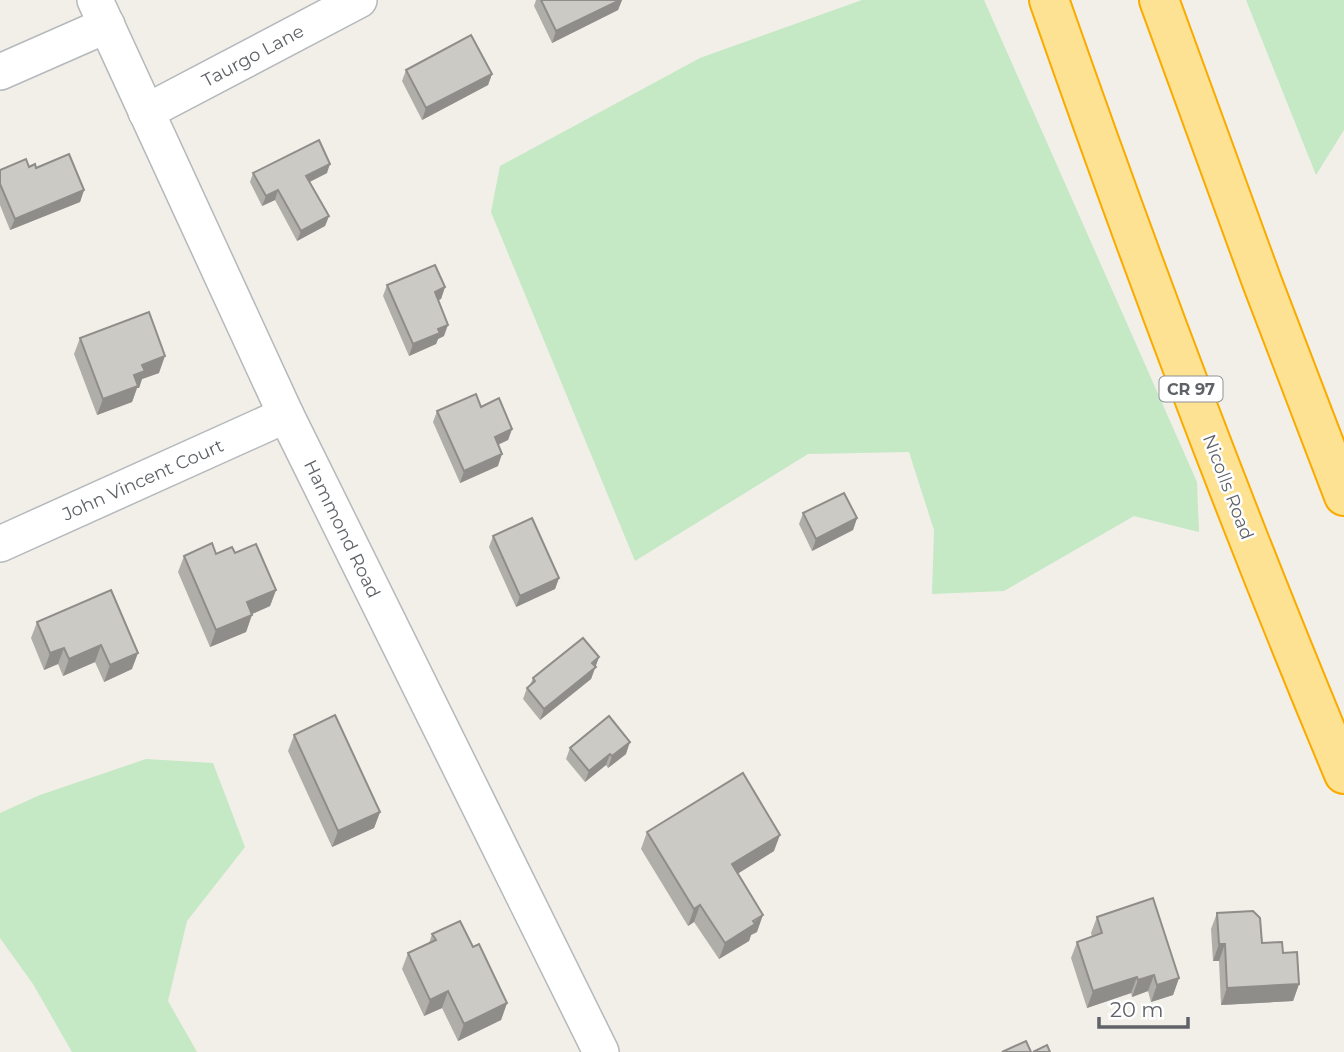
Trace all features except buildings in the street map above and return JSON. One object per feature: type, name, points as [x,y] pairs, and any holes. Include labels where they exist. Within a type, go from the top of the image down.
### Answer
[{"type":"highway","name":"Nicolls Road","points":[[1049,0],[1237,513],[1344,774]]},
{"type":"highway","points":[[1159,0],[1344,496]]},
{"type":"street","name":"Taurgo Lane","points":[[146,112],[359,0]]},
{"type":"street","name":"Hammond Road","points":[[101,13],[286,415],[601,1052]]},
{"type":"street","points":[[0,72],[101,13]]},
{"type":"street","name":"John Vincent Court","points":[[0,544],[286,415]]},
{"type":"green space","points":[[862,0],[984,0],[1197,482],[1199,532],[1134,516],[1004,591],[932,594],[934,530],[909,452],[808,454],[635,561],[491,212],[500,166],[700,58]]},
{"type":"green space","points":[[1246,0],[1344,0],[1344,130],[1316,175]]},
{"type":"green space","points":[[146,759],[213,763],[245,847],[187,921],[168,1001],[197,1052],[72,1052],[33,984],[0,938],[0,813],[40,795]]}]
